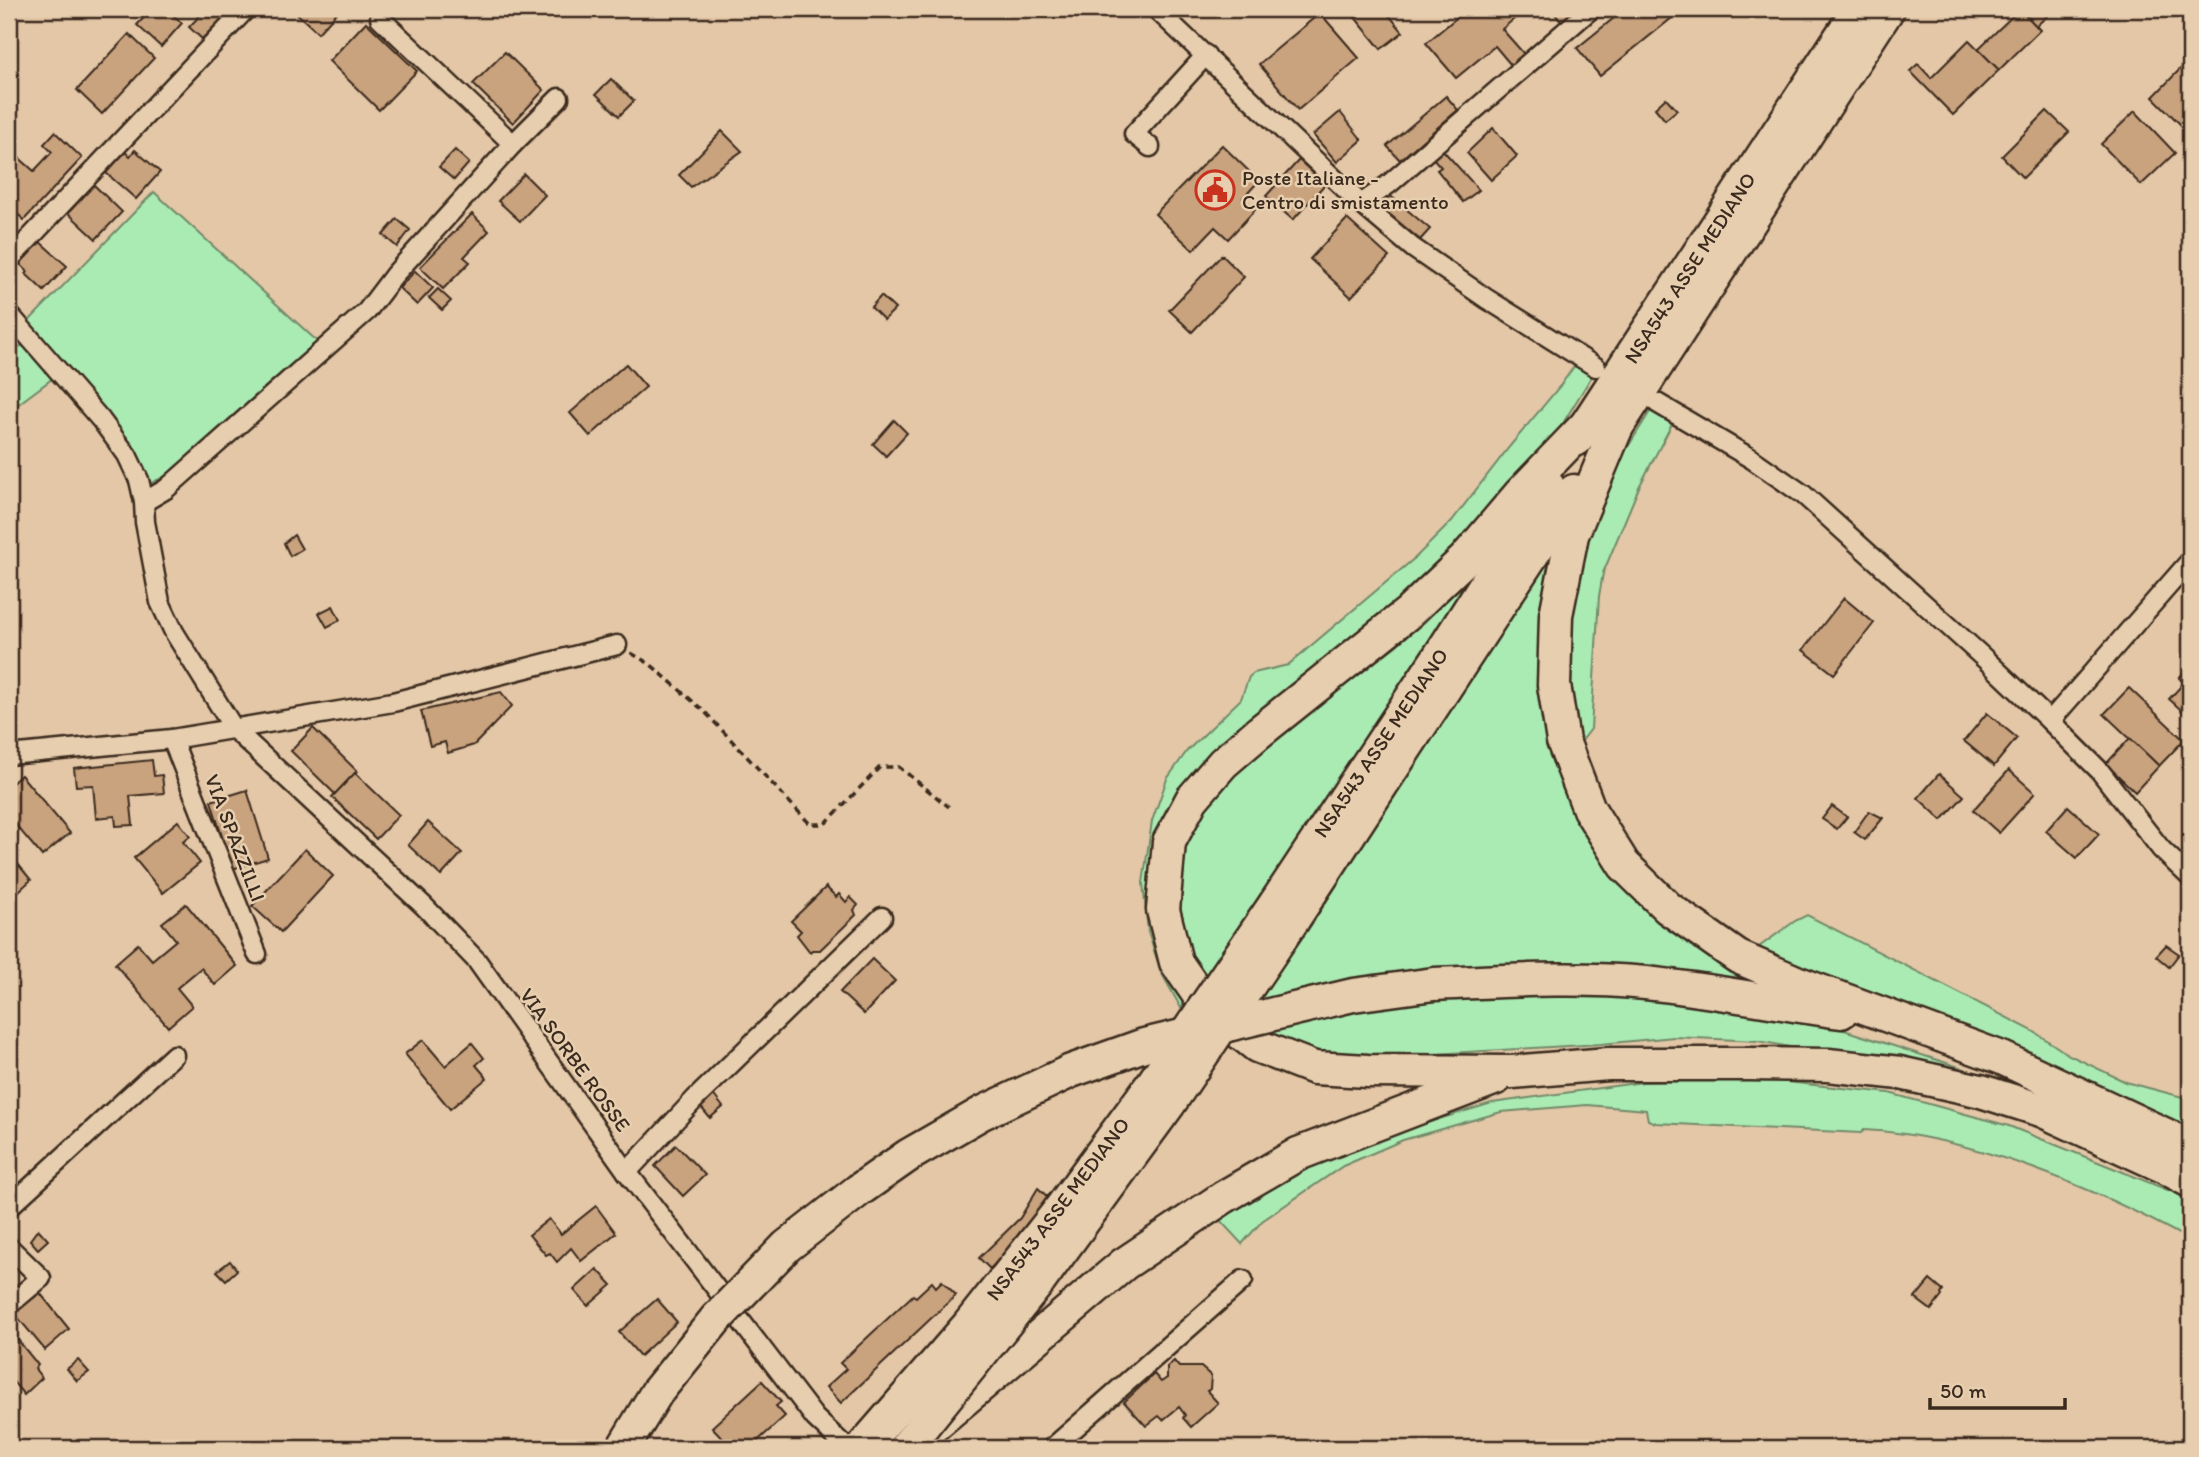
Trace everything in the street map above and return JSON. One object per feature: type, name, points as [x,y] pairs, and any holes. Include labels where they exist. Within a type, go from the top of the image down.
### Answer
[{"type":"highway","name":"NSA543 ASSE MEDIANO","points":[[1604,423],[1859,9]]},
{"type":"highway","name":"NSA543 ASSE MEDIANO","points":[[906,1448],[1046,1272],[1169,1104],[1442,652],[1604,423],[1888,9]]},
{"type":"highway","points":[[1604,423],[1572,535],[1556,615],[1553,685],[1563,741],[1589,809],[1625,866],[1668,908],[1795,993]]},
{"type":"highway","points":[[1604,423],[1520,494],[1465,559],[1408,613],[1223,763],[1192,799],[1169,842],[1163,910],[1176,962],[1207,1007],[1257,1046],[1314,1068],[1512,1072],[1608,1063],[1828,1065],[1900,1073],[1981,1091],[2041,1110],[2190,1181]]},
{"type":"highway","name":"NSA543 ASSE MEDIANO","points":[[862,1448],[968,1326],[1055,1216],[1284,912]]},
{"type":"highway","points":[[623,1448],[657,1392],[716,1319],[786,1246],[909,1155],[982,1112],[1071,1071],[1144,1045],[1353,995],[1434,984],[1550,978],[1644,983],[1723,992],[1795,993],[1905,1021],[2002,1058],[2190,1149]]},
{"type":"highway","points":[[906,1448],[1124,1264],[1224,1197],[1298,1154],[1512,1072]]},
{"type":"street","points":[[9,260],[246,9]]},
{"type":"street","points":[[1156,9],[1361,204],[1413,248],[1596,367]]},
{"type":"street","points":[[1361,204],[1389,184],[1591,9]]},
{"type":"street","points":[[380,18],[513,144]]},
{"type":"street","points":[[1150,147],[1134,134],[1206,55]]},
{"type":"street","points":[[144,502],[166,489],[366,311],[395,274],[513,144],[559,98]]},
{"type":"street","name":"VIA SORBE ROSSE","points":[[9,314],[102,420],[127,455],[139,480],[144,502],[145,522],[160,601],[174,632],[234,729],[424,906],[477,961],[627,1172],[815,1418],[846,1448]]},
{"type":"street","points":[[1657,403],[1752,458],[1804,495],[2050,721],[2099,770],[2161,849],[2190,877]]},
{"type":"street","points":[[2050,721],[2190,561]]},
{"type":"street","points":[[9,755],[172,739],[393,702],[617,645]]},
{"type":"street","name":"VIA SPAZZILLI","points":[[172,739],[257,954]]},
{"type":"street","points":[[627,1172],[695,1099],[882,917]]},
{"type":"street","points":[[9,1207],[174,1055]]},
{"type":"street","points":[[9,1247],[41,1278],[9,1305]]},
{"type":"street","points":[[1052,1448],[1243,1280]]},
{"type":"path","points":[[617,645],[650,664],[704,710],[810,824],[825,824],[880,767],[899,767],[949,807]]},
{"type":"green space","points":[[154,192],[318,342],[166,476],[149,484],[130,446],[26,324]]},
{"type":"green space","points":[[24,346],[53,378],[9,411],[9,350],[12,347]]},
{"type":"green space","points":[[1578,361],[1595,371],[1560,428],[1518,483],[1467,542],[1164,837],[1189,997],[1181,1008],[1161,972],[1148,932],[1143,883],[1152,821],[1167,779],[1187,751],[1241,699],[1249,677],[1254,673],[1288,665],[1416,557],[1451,522]]},
{"type":"green space","points":[[1651,410],[1673,422],[1639,487],[1603,573],[1599,596],[1591,729],[1578,746],[1598,798],[1634,854],[1665,887],[1710,922],[1756,949],[1807,915],[2033,1031],[2069,1055],[2126,1082],[2190,1099],[2190,1143],[1757,981],[1747,1009],[1816,1021],[1959,1067],[2096,1125],[1856,1059],[1758,1041],[1674,1037],[1366,1058],[1316,1056],[1246,1026],[1200,982],[1184,940],[1177,879],[1189,834],[1210,796],[1256,753],[1397,645],[1479,561],[1484,565],[1253,908],[1304,936],[1554,547],[1566,663],[1578,561],[1616,466]]},
{"type":"green space","points":[[1759,1079],[1889,1093],[2009,1126],[2190,1199],[2190,1240],[2074,1184],[1947,1142],[1864,1130],[1861,1133],[1656,1123],[1648,1120],[1646,1110],[1587,1105],[1501,1112],[1403,1140],[1343,1166],[1262,1221],[1242,1244],[1216,1216],[1356,1144],[1492,1103],[1643,1082]]},
{"type":"building","points":[[152,9],[174,9],[171,13],[182,23],[161,47],[137,25]]},
{"type":"building","points":[[206,9],[221,9],[226,14],[202,39],[189,27]]},
{"type":"building","points":[[292,9],[340,9],[318,33]]},
{"type":"building","points":[[1348,9],[1384,9],[1403,32],[1381,49]]},
{"type":"building","points":[[1467,9],[1526,9],[1502,29],[1524,54],[1511,65],[1495,46],[1456,78],[1426,43]]},
{"type":"building","points":[[1557,9],[1579,9],[1563,23],[1553,12]]},
{"type":"building","points":[[1625,9],[1675,9],[1678,13],[1600,76],[1577,48]]},
{"type":"building","points":[[2019,9],[2055,9],[2036,26]]},
{"type":"building","points":[[2020,9],[2040,30],[1999,70],[1978,49]]},
{"type":"building","points":[[1320,13],[1359,58],[1298,110],[1259,64]]},
{"type":"building","points":[[366,22],[417,71],[379,110],[329,61]]},
{"type":"building","points":[[129,34],[154,58],[102,114],[77,90]]},
{"type":"building","points":[[1969,40],[1999,70],[1953,115],[1910,71],[1918,64],[1931,78]]},
{"type":"building","points":[[505,52],[544,90],[513,123],[473,84]]},
{"type":"building","points":[[2190,59],[2190,134],[2153,97]]},
{"type":"building","points":[[611,79],[634,101],[619,116],[596,94]]},
{"type":"building","points":[[1446,96],[1458,110],[1400,160],[1387,146]]},
{"type":"building","points":[[1666,98],[1677,110],[1665,120],[1655,108]]},
{"type":"building","points":[[2047,111],[2069,132],[2023,178],[2002,156]]},
{"type":"building","points":[[2135,111],[2175,153],[2141,185],[2101,144]]},
{"type":"building","points":[[1340,112],[1362,140],[1337,162],[1313,135]]},
{"type":"building","points":[[1493,128],[1517,156],[1491,180],[1467,153]]},
{"type":"building","points":[[722,131],[742,151],[691,187],[679,175]]},
{"type":"building","points":[[55,132],[82,158],[24,220],[9,206],[9,165],[17,156],[34,171],[52,152],[44,144]]},
{"type":"building","name":"Poste Italiane - Centro di smistamento","points":[[1222,145],[1259,181],[1243,198],[1255,210],[1228,239],[1215,227],[1193,250],[1155,214]]},
{"type":"building","points":[[1441,148],[1479,190],[1463,202],[1437,170],[1441,167],[1431,156]]},
{"type":"building","points":[[135,150],[160,172],[136,199],[106,173],[125,152],[130,156]]},
{"type":"building","points":[[455,150],[469,163],[454,180],[439,167]]},
{"type":"building","points":[[1299,160],[1325,184],[1293,220],[1266,196]]},
{"type":"building","points":[[524,174],[545,195],[520,221],[498,201]]},
{"type":"building","points":[[94,185],[122,212],[96,239],[68,213]]},
{"type":"building","points":[[1387,193],[1430,229],[1420,240],[1376,203]]},
{"type":"building","points":[[472,214],[489,231],[464,257],[470,262],[443,289],[420,267]]},
{"type":"building","points":[[397,219],[410,230],[397,247],[383,235]]},
{"type":"building","points":[[1347,219],[1389,257],[1351,297],[1310,259]]},
{"type":"building","points":[[39,241],[67,266],[44,291],[26,274],[28,272],[19,263]]},
{"type":"building","points":[[1222,255],[1244,277],[1192,332],[1169,310]]},
{"type":"building","points":[[415,271],[433,288],[417,305],[399,288]]},
{"type":"building","points":[[438,289],[451,301],[442,310],[429,298]]},
{"type":"building","points":[[881,296],[895,309],[884,320],[871,307]]},
{"type":"building","points":[[626,364],[646,387],[590,436],[570,413]]},
{"type":"building","points":[[894,420],[907,433],[886,456],[873,444]]},
{"type":"building","points":[[294,535],[302,549],[290,556],[284,543]]},
{"type":"building","points":[[1844,598],[1874,623],[1834,674],[1803,650]]},
{"type":"building","points":[[333,606],[340,620],[327,627],[319,613]]},
{"type":"building","points":[[2185,671],[2190,676],[2190,718],[2169,699],[2184,683],[2179,678]]},
{"type":"building","points":[[2129,688],[2184,740],[2159,766],[2104,714]]},
{"type":"building","points":[[501,692],[512,706],[474,745],[448,753],[445,742],[430,746],[421,711]]},
{"type":"building","points":[[1987,713],[2017,738],[1994,766],[1964,741]]},
{"type":"building","points":[[313,728],[357,771],[335,794],[291,751]]},
{"type":"building","points":[[2130,738],[2159,766],[2135,792],[2106,764]]},
{"type":"building","points":[[152,760],[154,776],[162,775],[164,793],[130,796],[133,825],[116,826],[115,816],[96,818],[93,785],[76,786],[74,768]]},
{"type":"building","points":[[2009,770],[2035,793],[1999,833],[1973,810]]},
{"type":"building","points":[[355,773],[399,815],[376,839],[332,797]]},
{"type":"building","points":[[1939,774],[1964,796],[1942,820],[1918,798]]},
{"type":"building","points":[[21,775],[70,833],[42,856],[9,817],[9,786]]},
{"type":"building","points":[[247,790],[268,858],[232,869],[211,801]]},
{"type":"building","points":[[1832,806],[1847,817],[1837,829],[1822,819]]},
{"type":"building","points":[[2068,806],[2099,834],[2077,858],[2046,831]]},
{"type":"building","points":[[1869,811],[1883,818],[1865,840],[1854,832]]},
{"type":"building","points":[[178,821],[190,836],[183,842],[200,863],[163,893],[134,858]]},
{"type":"building","points":[[428,822],[462,853],[441,876],[408,845]]},
{"type":"building","points":[[305,849],[333,876],[281,932],[252,906]]},
{"type":"building","points":[[13,858],[31,880],[9,900],[9,862]]},
{"type":"building","points":[[826,887],[836,897],[839,894],[846,902],[850,897],[858,905],[854,910],[856,915],[820,950],[810,952],[797,935],[801,931],[791,921]]},
{"type":"building","points":[[186,904],[237,966],[215,985],[201,968],[177,988],[192,1006],[168,1027],[115,964],[138,944],[152,960],[176,940],[162,923]]},
{"type":"building","points":[[2166,945],[2179,954],[2169,967],[2156,956]]},
{"type":"building","points":[[872,959],[895,981],[864,1014],[840,992]]},
{"type":"building","points":[[423,1040],[445,1066],[472,1043],[484,1058],[476,1065],[487,1078],[450,1109],[405,1054]]},
{"type":"building","points":[[712,1093],[723,1107],[710,1118],[699,1105]]},
{"type":"building","points":[[676,1145],[705,1175],[683,1196],[655,1166]]},
{"type":"building","points":[[1038,1188],[1050,1199],[1032,1224],[990,1269],[979,1258],[1020,1218]]},
{"type":"building","points":[[596,1206],[616,1233],[581,1261],[571,1248],[557,1262],[550,1253],[546,1255],[529,1235],[549,1219],[561,1234]]},
{"type":"building","points":[[38,1229],[48,1240],[38,1249],[30,1240]]},
{"type":"building","points":[[230,1261],[237,1270],[226,1280],[217,1271]]},
{"type":"building","points":[[597,1269],[612,1285],[588,1306],[574,1290]]},
{"type":"building","points":[[1930,1280],[1943,1291],[1931,1310],[1915,1298]]},
{"type":"building","points":[[942,1281],[956,1295],[841,1403],[826,1387],[846,1369],[840,1363],[913,1295],[916,1297],[932,1282],[936,1287]]},
{"type":"building","points":[[40,1293],[69,1329],[45,1350],[14,1313]]},
{"type":"building","points":[[657,1299],[677,1322],[640,1356],[619,1332]]},
{"type":"building","points":[[9,1329],[38,1365],[35,1369],[42,1378],[24,1395],[9,1377]]},
{"type":"building","points":[[78,1360],[89,1372],[77,1381],[67,1369]]},
{"type":"building","points":[[1174,1361],[1179,1367],[1201,1367],[1211,1376],[1210,1389],[1207,1391],[1218,1403],[1191,1427],[1183,1418],[1185,1415],[1179,1407],[1163,1420],[1159,1416],[1146,1426],[1124,1402],[1154,1374],[1161,1382],[1167,1378],[1167,1367]]},
{"type":"building","points":[[762,1381],[781,1402],[776,1406],[785,1416],[750,1448],[741,1448],[735,1441],[730,1446],[712,1427]]},
{"type":"place","name":"Poste Italiane - Centro di smistamento","points":[[1215,190]]}]
